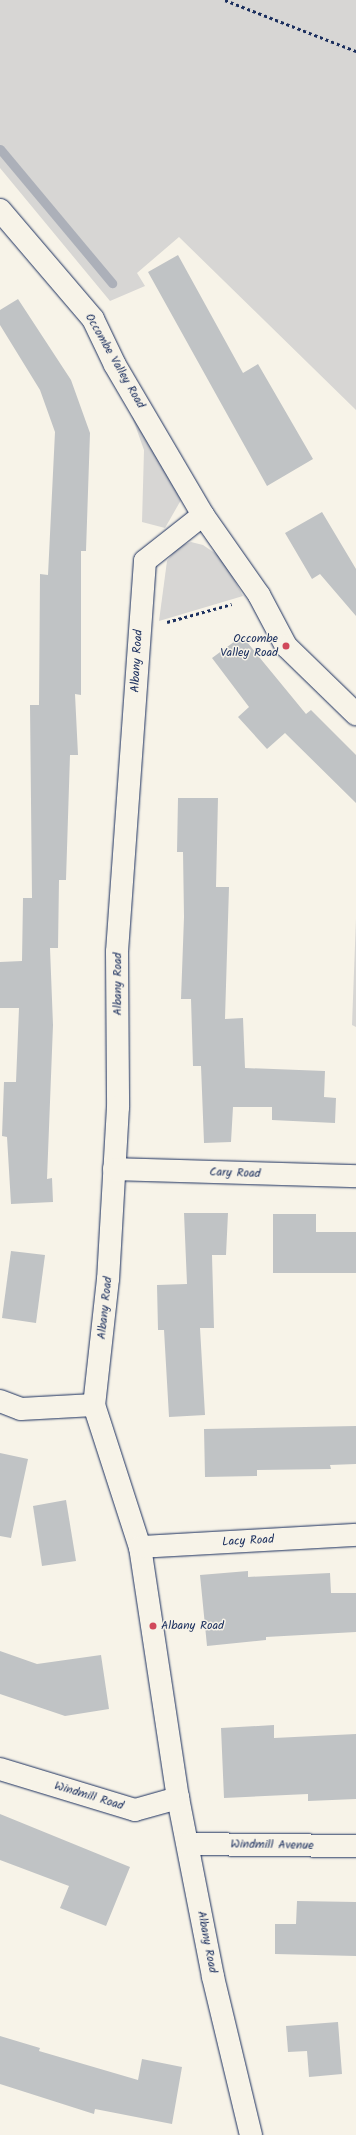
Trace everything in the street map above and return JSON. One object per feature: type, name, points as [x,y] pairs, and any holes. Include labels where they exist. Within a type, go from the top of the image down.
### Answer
[{"type":"street","name":"Occombe Valley Road","points":[[0,210],[93,319],[115,365],[203,515],[259,595],[286,646],[356,714]]},
{"type":"street","name":"Albany Road","points":[[203,515],[145,561],[118,952],[118,1107],[108,1279],[94,1405],[140,1546],[178,1798],[213,1977],[251,2135]]},
{"type":"street","name":"Cary Road","points":[[114,1169],[356,1176]]},
{"type":"street","points":[[0,1401],[21,1409],[94,1405]]},
{"type":"street","name":"Lacy Road","points":[[140,1546],[356,1535]]},
{"type":"street","name":"Windmill Road","points":[[0,1770],[135,1810],[178,1798]]},
{"type":"street","name":"Windmill Avenue","points":[[188,1844],[356,1846]]},
{"type":"path","points":[[225,0],[356,51]]},
{"type":"path","points":[[171,621],[236,603]]},
{"type":"shaded area","points":[[0,0],[356,0],[356,410],[179,237],[137,273],[145,286],[110,301],[0,168]]},
{"type":"shaded area","points":[[131,414],[185,493],[165,528],[142,522],[144,450]]},
{"type":"shaded area","points":[[191,542],[203,545],[222,558],[243,596],[159,621],[167,561],[178,547]]},
{"type":"shaded area","points":[[356,919],[356,1027],[352,1025]]},
{"type":"building","points":[[178,255],[243,373],[258,364],[313,459],[267,486],[148,272]]},
{"type":"building","points":[[18,299],[71,380],[90,433],[86,551],[81,551],[81,695],[75,694],[78,755],[70,755],[66,880],[59,880],[58,948],[50,948],[53,1025],[47,1179],[52,1178],[53,1202],[11,1204],[7,1137],[2,1136],[4,1082],[16,1082],[19,1008],[0,1008],[0,962],[22,961],[23,898],[32,898],[30,705],[39,705],[40,574],[48,575],[55,432],[40,390],[0,325],[0,310]]},
{"type":"building","points":[[322,512],[356,569],[356,616],[320,574],[312,579],[285,533]]},
{"type":"building","points":[[242,636],[306,714],[311,710],[356,755],[356,803],[285,733],[267,749],[238,717],[249,707],[212,658]]},
{"type":"building","points":[[178,798],[218,798],[216,887],[229,887],[225,1019],[243,1018],[245,1068],[325,1071],[324,1097],[336,1098],[335,1123],[272,1120],[272,1107],[233,1107],[231,1142],[204,1143],[201,1066],[193,1066],[191,999],[181,999],[184,917],[183,852],[177,852]]},
{"type":"building","points":[[184,1213],[228,1213],[226,1255],[212,1255],[214,1328],[200,1328],[205,1415],[169,1417],[164,1330],[158,1330],[157,1285],[187,1284]]},
{"type":"building","points":[[273,1214],[316,1214],[316,1232],[356,1232],[356,1273],[273,1273]]},
{"type":"building","points":[[11,1251],[45,1255],[36,1323],[2,1318]]},
{"type":"building","points":[[356,1426],[356,1464],[330,1465],[331,1469],[257,1470],[257,1476],[205,1477],[204,1429]]},
{"type":"building","points":[[0,1453],[28,1459],[11,1538],[0,1536]]},
{"type":"building","points":[[66,1500],[76,1561],[42,1566],[33,1506]]},
{"type":"building","points":[[248,1571],[248,1577],[330,1573],[331,1593],[356,1593],[356,1632],[266,1637],[266,1640],[207,1646],[200,1575]]},
{"type":"building","points":[[0,1651],[37,1664],[101,1655],[109,1709],[65,1716],[0,1694]]},
{"type":"building","points":[[274,1725],[274,1738],[356,1734],[356,1799],[308,1801],[308,1794],[224,1798],[221,1728]]},
{"type":"building","points":[[0,1814],[130,1867],[106,1926],[60,1908],[69,1886],[0,1860]]},
{"type":"building","points":[[297,1901],[356,1902],[356,1956],[275,1954],[275,1924],[296,1924]]},
{"type":"building","points":[[338,2022],[342,2074],[309,2077],[307,2051],[288,2052],[286,2026]]},
{"type":"building","points":[[0,2036],[40,2048],[39,2051],[138,2080],[142,2059],[182,2067],[172,2124],[95,2109],[94,2114],[0,2084]]},
{"type":"waterway","points":[[0,149],[112,283]]},
{"type":"place","name":"Occombe Valley Road","points":[[286,646]]},
{"type":"place","name":"Albany Road","points":[[153,1626]]}]
